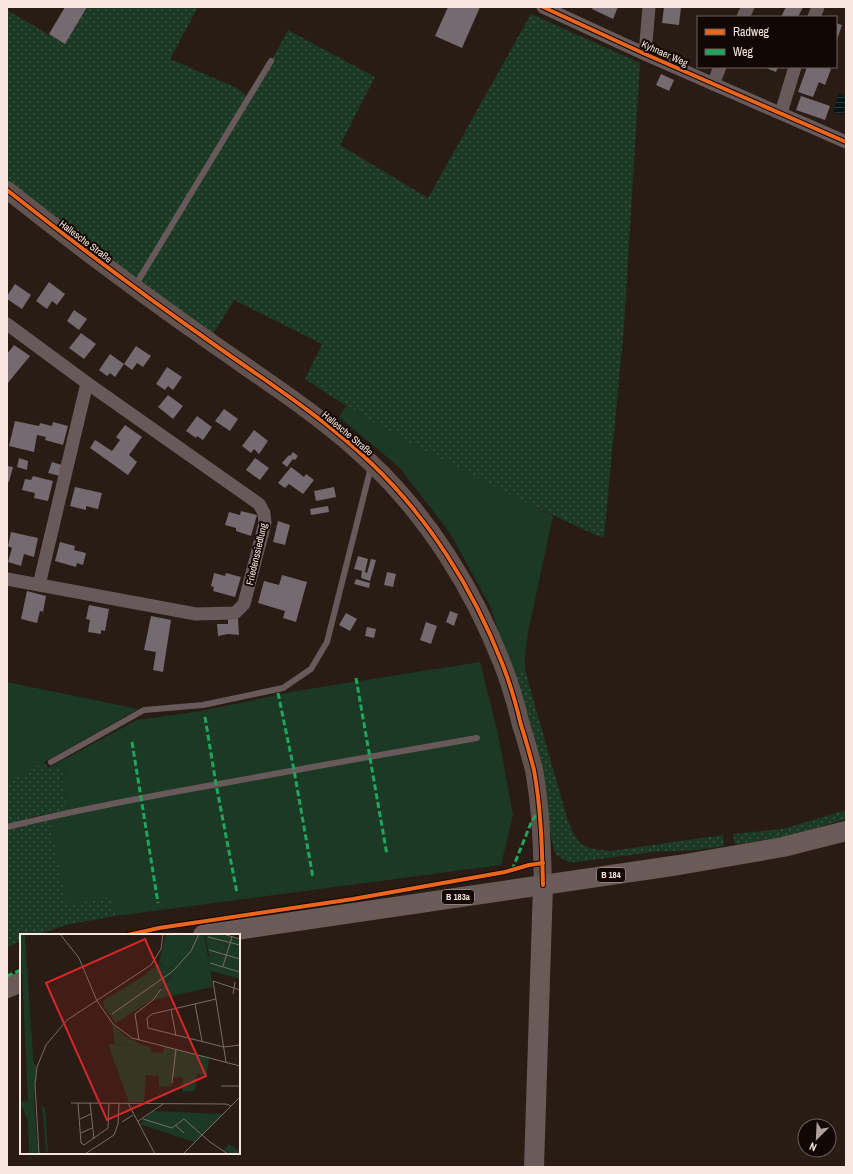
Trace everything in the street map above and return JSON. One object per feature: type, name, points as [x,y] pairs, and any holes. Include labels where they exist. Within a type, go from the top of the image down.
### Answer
[{"type":"main road","name":"B 184","points":[[543,886],[583,878],[679,865],[784,847],[846,831]]},
{"type":"main road","name":"B 183a","points":[[210,934],[543,886]]},
{"type":"main road","points":[[534,1167],[543,886]]},
{"type":"main road","points":[[7,988],[20,982]]},
{"type":"street","name":"Kyhnaer Weg","points":[[543,7],[645,54],[846,142]]},
{"type":"street","points":[[645,54],[649,7]]},
{"type":"street","points":[[744,16],[748,7]]},
{"type":"street","points":[[713,84],[720,68]]},
{"type":"street","points":[[781,113],[795,68]]},
{"type":"street","name":"Hallesche Straße","points":[[7,190],[134,288],[333,428],[372,464],[413,508],[462,580],[489,632],[503,665],[534,770],[539,806],[543,886]]},
{"type":"street","name":"Friedenssiedlung","points":[[7,324],[87,383],[259,504],[264,513],[265,522],[244,604],[235,613],[196,614],[7,579]]},
{"type":"street","points":[[39,585],[87,383]]},
{"type":"lane","points":[[134,288],[271,61]]},
{"type":"lane","points":[[51,762],[144,710],[203,705],[283,688],[311,669],[327,642],[372,464]]},
{"type":"lane","points":[[7,827],[56,815],[171,792],[477,738]]},
{"type":"green space","points":[[87,7],[198,7],[170,59],[237,88],[249,98],[288,30],[375,77],[340,145],[428,198],[531,14],[640,63],[624,327],[604,537],[598,536],[560,519],[448,464],[340,402],[305,379],[322,344],[234,300],[209,341],[7,190],[7,10],[65,44]]},
{"type":"green space","points":[[346,406],[414,445],[553,516],[528,632],[525,670],[512,672],[491,608],[450,533],[399,467],[339,417]]},
{"type":"green space","points":[[480,662],[498,734],[513,815],[501,865],[116,916],[111,897],[67,905],[49,819],[68,810],[61,777],[66,769],[48,768],[137,720],[201,711],[296,691]]},
{"type":"green space","points":[[525,670],[567,818],[574,834],[582,844],[593,849],[611,851],[723,835],[724,846],[696,850],[653,852],[577,862],[569,862],[556,855],[552,842],[543,778],[512,672]]},
{"type":"green space","points":[[7,682],[138,709],[7,783]]},
{"type":"green space","points":[[44,762],[48,768],[66,768],[61,777],[68,810],[36,816],[7,825],[7,783]]},
{"type":"green space","points":[[846,810],[846,819],[789,836],[735,844],[733,834],[783,829]]},
{"type":"green space","points":[[48,817],[112,897],[116,916],[65,925],[40,934],[20,934],[20,941],[7,947],[7,829]]},
{"type":"shaded area","points":[[839,94],[846,97],[846,105],[842,115],[833,111]]},
{"type":"building","points":[[65,7],[87,7],[65,44],[49,34]]},
{"type":"building","points":[[448,7],[480,7],[462,48],[435,36]]},
{"type":"building","points":[[593,7],[618,7],[613,19],[592,9]]},
{"type":"building","points":[[664,7],[681,7],[679,25],[662,23]]},
{"type":"building","points":[[786,7],[803,7],[798,16],[782,16]]},
{"type":"building","points":[[837,23],[842,25],[837,40]]},
{"type":"building","points":[[766,68],[778,68],[776,72]]},
{"type":"building","points":[[807,68],[831,69],[825,85],[819,82],[813,97],[798,92]]},
{"type":"building","points":[[661,74],[674,80],[669,91],[656,85]]},
{"type":"building","points":[[801,96],[830,106],[825,120],[796,110]]},
{"type":"building","points":[[49,282],[65,294],[57,305],[52,301],[47,309],[36,301]]},
{"type":"building","points":[[15,284],[31,295],[22,309],[7,299],[7,296]]},
{"type":"building","points":[[74,310],[87,319],[79,330],[67,321]]},
{"type":"building","points":[[81,333],[96,344],[84,359],[69,348]]},
{"type":"building","points":[[14,345],[30,356],[7,384],[7,354]]},
{"type":"building","points":[[136,346],[151,356],[143,367],[137,363],[132,370],[124,364]]},
{"type":"building","points":[[110,354],[124,364],[115,377],[110,373],[107,376],[99,370]]},
{"type":"building","points":[[167,367],[182,377],[173,390],[168,386],[165,390],[156,384]]},
{"type":"building","points":[[168,395],[183,406],[173,419],[158,407]]},
{"type":"building","points":[[224,409],[238,419],[230,431],[215,421]]},
{"type":"building","points":[[197,416],[212,427],[203,440],[197,436],[196,438],[186,431]]},
{"type":"building","points":[[15,421],[39,426],[40,423],[52,426],[53,422],[68,426],[63,445],[45,440],[46,437],[37,435],[34,452],[9,446]]},
{"type":"building","points":[[125,425],[142,437],[129,455],[137,462],[128,475],[90,448],[95,440],[112,451],[120,440],[116,437]]},
{"type":"building","points":[[254,430],[268,441],[259,454],[254,449],[251,453],[242,446]]},
{"type":"building","points":[[293,452],[298,456],[295,460],[293,459],[287,467],[282,463]]},
{"type":"building","points":[[19,458],[28,461],[27,470],[17,467]]},
{"type":"building","points":[[255,458],[269,468],[260,480],[246,470]]},
{"type":"building","points":[[52,462],[62,465],[60,476],[48,473]]},
{"type":"building","points":[[7,466],[13,467],[9,482],[7,481]]},
{"type":"building","points":[[291,467],[304,477],[306,474],[314,480],[303,494],[289,484],[285,488],[278,483]]},
{"type":"building","points":[[33,476],[53,481],[48,501],[34,498],[35,493],[22,490],[25,479],[31,480]]},
{"type":"building","points":[[75,487],[102,493],[98,509],[86,506],[86,510],[70,506]]},
{"type":"building","points":[[334,487],[336,497],[316,501],[314,491]]},
{"type":"building","points":[[328,506],[329,512],[311,515],[310,509]]},
{"type":"building","points":[[241,511],[257,515],[251,536],[236,531],[236,528],[225,525],[229,512],[240,515]]},
{"type":"building","points":[[278,521],[290,525],[285,545],[273,542]]},
{"type":"building","points":[[11,532],[38,538],[34,557],[24,554],[21,566],[8,562],[12,548],[8,546]]},
{"type":"building","points":[[60,542],[75,546],[74,550],[86,553],[83,565],[77,563],[76,567],[55,561]]},
{"type":"building","points":[[358,556],[368,559],[365,572],[367,573],[371,559],[376,560],[370,581],[361,578],[362,571],[354,569]]},
{"type":"building","points":[[387,572],[396,574],[393,587],[384,585]]},
{"type":"building","points":[[214,573],[225,576],[226,573],[241,577],[235,597],[213,591],[214,587],[211,586]]},
{"type":"building","points":[[282,575],[307,582],[296,622],[283,618],[285,611],[258,603],[264,581],[279,585]]},
{"type":"building","points":[[356,579],[370,583],[369,588],[354,584]]},
{"type":"building","points":[[27,591],[46,596],[43,612],[40,611],[37,623],[21,619]]},
{"type":"building","points":[[89,605],[109,609],[105,631],[101,630],[101,634],[88,632],[90,620],[86,619]]},
{"type":"building","points":[[450,611],[458,614],[454,626],[446,622]]},
{"type":"building","points":[[346,613],[357,619],[350,631],[339,625]]},
{"type":"building","points":[[151,616],[171,620],[163,672],[153,670],[156,652],[144,650]]},
{"type":"building","points":[[228,619],[238,619],[239,635],[228,634],[218,636],[217,624],[228,624]]},
{"type":"building","points":[[426,622],[437,626],[431,644],[420,640]]},
{"type":"building","points":[[367,627],[376,629],[374,638],[365,636]]},
{"type":"marked path","points":[[356,678],[387,855]]},
{"type":"marked path","points":[[278,693],[294,770],[313,878]]},
{"type":"marked path","points":[[205,717],[237,893]]},
{"type":"marked path","points":[[132,742],[158,903]]},
{"type":"marked path","points":[[512,870],[531,823],[539,810]]},
{"type":"marked path","points":[[7,976],[20,970]]},
{"type":"cycle path","points":[[543,7],[645,54],[846,142]]},
{"type":"cycle path","points":[[7,190],[134,287],[334,430],[371,463],[412,507],[430,531],[463,582],[490,635],[510,686],[534,770],[541,828],[543,885]]},
{"type":"cycle path","points":[[132,934],[159,928],[353,899],[505,872],[529,865],[543,863]]}]
